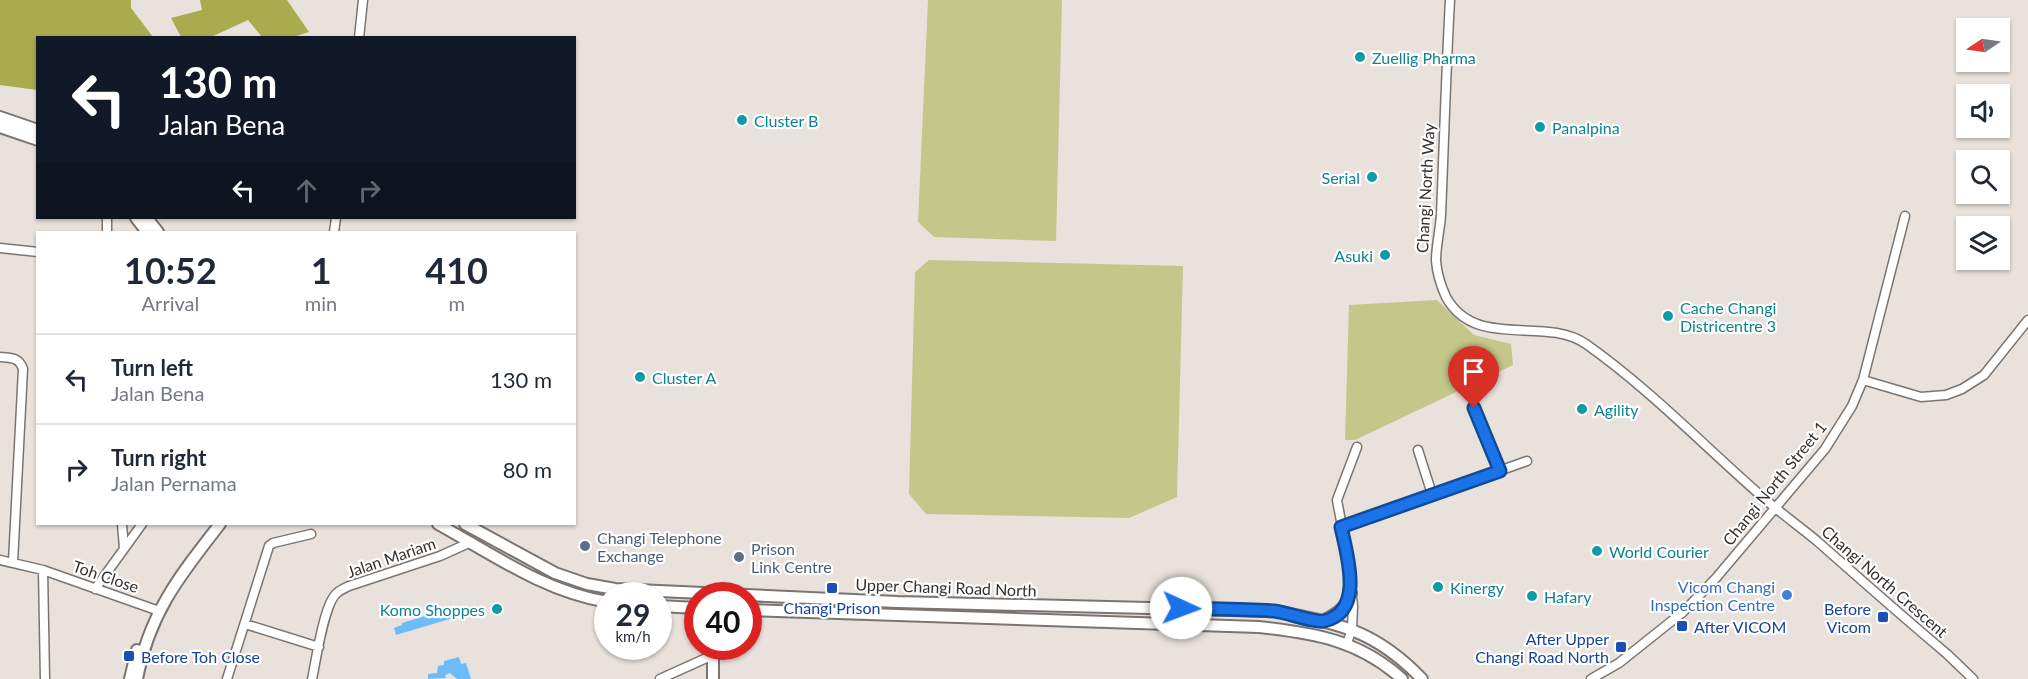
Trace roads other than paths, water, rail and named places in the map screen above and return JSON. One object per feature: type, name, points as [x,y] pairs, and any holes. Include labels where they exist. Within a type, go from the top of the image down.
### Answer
[{"type":"street","points":[[359,36],[363,0]]},
{"type":"street","name":"Changi North Way","points":[[1450,0],[1443,115],[1441,217],[1436,262],[1447,298],[1458,311],[1487,327],[1505,331],[1558,333],[1576,338],[1634,381],[1775,507]]},
{"type":"street","points":[[0,117],[36,129]]},
{"type":"street","points":[[0,127],[36,139]]},
{"type":"street","name":"Changi North Street 1","points":[[1591,679],[1618,663],[1683,612],[1714,581],[1825,449],[1852,406],[1863,380],[1905,216]]},
{"type":"street","points":[[137,219],[146,231]]},
{"type":"street","points":[[148,219],[157,231]]},
{"type":"street","points":[[0,248],[36,252]]},
{"type":"street","points":[[1863,380],[1921,397],[1946,394],[1962,389],[1984,375],[2028,320]]},
{"type":"street","points":[[0,357],[17,359],[23,369],[13,562]]},
{"type":"street","points":[[1474,408],[1500,471]]},
{"type":"street","points":[[1347,643],[1353,618],[1347,553],[1337,500],[1356,447]]},
{"type":"street","points":[[1418,450],[1432,494]]},
{"type":"street","points":[[1341,527],[1527,462]]},
{"type":"street","name":"Changi North Crescent","points":[[1775,507],[1947,654],[1973,679]]},
{"type":"street","points":[[122,525],[124,548]]},
{"type":"street","points":[[95,589],[141,525]]},
{"type":"street","points":[[130,679],[141,638],[172,574],[210,525]]},
{"type":"street","points":[[138,679],[155,610],[219,525]]},
{"type":"street","points":[[440,525],[526,574],[553,587],[594,600]]},
{"type":"street","name":"Upper Changi Road North","points":[[467,525],[555,573],[587,584],[615,589],[684,593]]},
{"type":"street","points":[[227,679],[269,546],[311,534]]},
{"type":"street","name":"Jalan Mariam","points":[[312,679],[330,602],[336,593],[349,586],[440,556],[471,542]]},
{"type":"street","name":"Toh Close","points":[[0,560],[43,570],[155,610]]},
{"type":"street","points":[[43,570],[45,679]]},
{"type":"street","points":[[1323,621],[1338,613],[1348,602],[1351,593]]},
{"type":"street","name":"Upper Changi Road North","points":[[762,596],[897,602],[1275,611],[1323,621],[1370,637],[1400,657],[1422,679]]},
{"type":"street","points":[[1021,604],[1029,621]]},
{"type":"street","name":"Upper Changi Road North","points":[[762,611],[1259,627],[1347,643],[1386,665],[1401,679]]},
{"type":"street","points":[[245,624],[319,647]]},
{"type":"street","points":[[660,679],[696,660]]},
{"type":"street","points":[[713,660],[713,679]]},
{"type":"water","points":[[451,610],[453,618],[396,635],[394,628],[402,623]]},
{"type":"water","points":[[459,657],[461,664],[466,663],[471,679],[457,679],[450,673],[445,675],[446,678],[428,679],[428,674],[437,673],[438,666],[444,665],[444,661]]},
{"type":"place","name":"Zuellig Pharma","points":[[1360,57]]},
{"type":"place","name":"Cluster B","points":[[742,120]]},
{"type":"place","name":"Panalpina","points":[[1540,127]]},
{"type":"place","name":"Serial","points":[[1372,177]]},
{"type":"place","name":"Asuki","points":[[1385,255]]},
{"type":"place","name":"Cache Changi Districentre 3","points":[[1668,316]]},
{"type":"place","name":"Cluster A","points":[[640,377]]},
{"type":"place","name":"Agility","points":[[1582,409]]},
{"type":"place","name":"Changi Telephone Exchange","points":[[585,546]]},
{"type":"place","name":"World Courier","points":[[1597,551]]},
{"type":"place","name":"Prison Link Centre","points":[[739,557]]},
{"type":"place","name":"Kinergy","points":[[1438,587]]},
{"type":"place","name":"Changi Prison","points":[[832,588]]},
{"type":"place","name":"Vicom Changi Inspection Centre","points":[[1787,595]]},
{"type":"place","name":"Hafary","points":[[1532,596]]},
{"type":"place","name":"Komo Shoppes","points":[[497,609]]},
{"type":"place","name":"Before Vicom","points":[[1883,617]]},
{"type":"place","name":"After VICOM","points":[[1682,626]]},
{"type":"place","name":"After Upper Changi Road North","points":[[1621,647]]},
{"type":"place","name":"Before Toh Close","points":[[129,656]]}]
